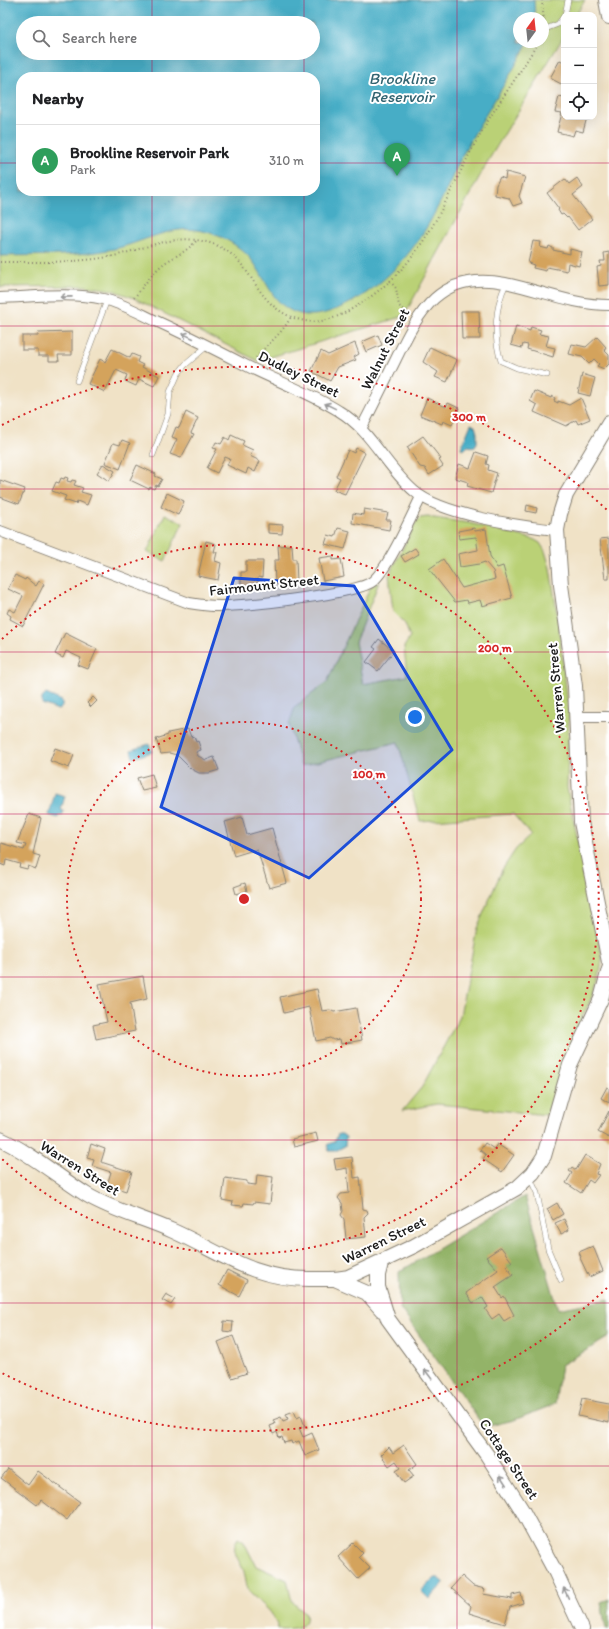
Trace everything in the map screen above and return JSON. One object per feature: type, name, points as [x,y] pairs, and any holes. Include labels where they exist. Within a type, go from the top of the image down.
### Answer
[{"type":"street","points":[[606,0],[609,17]]},
{"type":"street","name":"Walnut Street","points":[[361,429],[414,322],[427,304],[441,294],[461,284],[487,281],[506,284],[576,301],[609,305]]},
{"type":"street","name":"Dudley Street","points":[[0,298],[87,297],[107,300],[208,345],[340,411],[361,429],[413,490],[421,497],[436,505],[450,510],[533,527],[557,530]]},
{"type":"street","name":"Warren Street","points":[[609,423],[566,496],[557,530],[577,717],[581,822],[609,962]]},
{"type":"street","name":"Fairmount Street","points":[[0,531],[190,603],[204,606],[235,605],[307,597],[360,587],[372,582],[382,570],[421,497]]},
{"type":"street","points":[[577,717],[609,717]]},
{"type":"street","name":"Warren Street","points":[[0,1139],[26,1154],[88,1196],[121,1212],[174,1231],[242,1266],[270,1275],[286,1278],[337,1280],[381,1263],[517,1188],[529,1177],[544,1156],[570,1066],[596,1012],[608,976]]},
{"type":"street","name":"Cottage Street","points":[[381,1263],[378,1275],[378,1287],[388,1319]]},
{"type":"street","name":"Cottage Street","points":[[337,1280],[355,1286],[367,1293],[376,1302],[487,1455],[508,1486],[556,1573],[582,1629]]},
{"type":"lane","points":[[565,12],[568,0]]},
{"type":"lane","points":[[549,28],[558,24],[561,20]]},
{"type":"lane","points":[[506,284],[499,301],[497,325],[496,347],[501,361],[517,368],[547,376]]},
{"type":"lane","points":[[77,381],[107,300]]},
{"type":"lane","points":[[154,455],[168,414],[170,392],[178,374],[185,365],[208,345]]},
{"type":"lane","points":[[529,1177],[537,1193],[548,1249],[561,1280]]},
{"type":"path","points":[[542,0],[543,12]]},
{"type":"path","points":[[0,262],[84,261],[129,252],[167,241],[197,240],[220,245],[229,250],[246,269],[260,292],[284,314],[311,322],[327,320],[342,314],[361,303],[390,281],[419,250],[448,198],[477,139],[534,48]]},
{"type":"path","points":[[133,300],[156,271],[166,262],[187,250],[197,240]]},
{"type":"path","points":[[390,281],[396,288],[398,306],[410,313]]},
{"type":"path","points":[[254,361],[263,349],[280,334],[291,317]]},
{"type":"highlighted area","points":[[234,578],[354,586],[452,750],[309,878],[161,807]]},
{"type":"green space","name":"Brookline Reservoir","points":[[0,0],[585,0],[578,12],[561,12],[561,41],[488,161],[404,316],[258,361],[134,298],[112,290],[85,286],[0,287]]},
{"type":"green space","points":[[165,514],[183,523],[165,561],[147,552]]},
{"type":"green space","points":[[427,517],[469,523],[533,539],[540,543],[545,551],[550,568],[559,625],[569,715],[567,788],[602,957],[599,978],[569,1046],[547,1115],[437,1104],[402,1111],[422,1087],[460,1016],[477,928],[502,870],[516,849],[531,835],[513,814],[420,821],[398,742],[301,766],[289,724],[295,707],[327,682],[371,586],[379,582],[355,642],[363,684],[407,676],[404,647],[410,637],[405,624],[393,612],[389,575],[416,522],[420,518]]},
{"type":"green space","points":[[525,1196],[558,1309],[609,1299],[609,1337],[561,1365],[555,1404],[514,1420],[484,1427],[400,1308],[399,1272]]},
{"type":"green space","points":[[238,1538],[244,1542],[256,1566],[287,1580],[293,1602],[306,1613],[305,1622],[302,1625],[288,1629],[278,1629],[269,1610],[253,1596],[249,1590],[243,1569],[237,1558],[235,1546]]},
{"type":"green space","points":[[609,1599],[609,1629],[606,1629],[601,1602]]},
{"type":"water","name":"Brookline Reservoir","points":[[0,0],[534,0],[535,12],[513,12],[513,48],[525,48],[470,141],[437,209],[416,244],[396,268],[360,298],[346,305],[320,314],[307,315],[294,312],[281,304],[251,259],[238,247],[214,234],[197,230],[176,230],[114,249],[86,253],[0,256]]},
{"type":"water","points":[[471,424],[475,426],[477,443],[474,447],[468,446],[464,450],[461,448]]},
{"type":"water","points":[[46,694],[62,701],[62,707],[58,710],[42,704],[42,698]]},
{"type":"water","points":[[149,744],[152,752],[133,758],[131,750]]},
{"type":"water","points":[[55,793],[65,796],[61,810],[64,811],[62,816],[59,815],[58,818],[49,815]]},
{"type":"water","points":[[338,1134],[342,1134],[346,1137],[345,1146],[335,1151],[329,1151],[327,1145],[335,1141]]},
{"type":"water","points":[[434,1578],[438,1578],[444,1583],[429,1599],[421,1591]]},
{"type":"building","points":[[560,60],[561,60],[561,84],[550,78]]},
{"type":"building","points":[[559,97],[561,97],[561,113],[555,112]]},
{"type":"building","points":[[561,117],[561,120],[586,120],[583,132],[575,130],[573,136],[557,132]]},
{"type":"building","points":[[506,172],[525,177],[519,196],[522,203],[513,206],[509,198],[495,195],[496,185],[500,177],[505,179]]},
{"type":"building","points":[[577,178],[583,187],[573,195],[592,219],[578,230],[568,217],[567,218],[563,214],[561,215],[558,210],[559,209],[547,193],[565,179],[569,184]]},
{"type":"building","points":[[533,241],[541,242],[540,247],[548,249],[549,246],[553,248],[553,250],[570,254],[570,249],[582,252],[579,266],[568,263],[567,271],[547,267],[546,271],[533,268],[534,265],[528,263]]},
{"type":"building","points":[[609,252],[609,285],[599,286],[597,267],[601,266],[600,261],[605,261],[604,253]]},
{"type":"building","points":[[461,311],[479,311],[480,339],[462,339]]},
{"type":"building","points":[[516,326],[530,331],[531,327],[541,330],[539,334],[549,336],[546,346],[555,348],[553,357],[527,349],[528,345],[523,344],[522,348],[511,345]]},
{"type":"building","points":[[72,332],[72,355],[58,355],[59,361],[49,361],[49,356],[38,356],[38,350],[22,350],[22,336],[38,336],[38,333]]},
{"type":"building","points":[[378,335],[382,345],[366,352],[362,342]]},
{"type":"building","points":[[597,337],[606,347],[604,350],[609,355],[609,364],[604,369],[597,366],[599,364],[594,359],[589,364],[582,357],[569,354],[572,344],[586,347]]},
{"type":"building","points":[[355,343],[359,354],[354,357],[356,360],[338,367],[330,381],[311,371],[321,351],[328,355]]},
{"type":"building","points":[[430,347],[457,360],[447,382],[435,377],[438,372],[423,362]]},
{"type":"building","points":[[112,349],[130,358],[132,354],[139,357],[137,362],[143,365],[142,367],[159,376],[154,386],[139,379],[136,386],[125,381],[127,375],[116,370],[105,392],[88,384],[100,359],[105,362]]},
{"type":"building","points":[[582,374],[595,378],[590,396],[578,393]]},
{"type":"building","points":[[534,391],[551,398],[552,396],[555,398],[554,401],[558,403],[558,401],[569,405],[581,398],[590,419],[578,424],[576,420],[566,426],[534,412],[537,405],[530,401]]},
{"type":"building","points":[[427,398],[446,407],[448,403],[459,408],[452,425],[443,421],[442,424],[420,415]]},
{"type":"building","points":[[186,412],[198,418],[191,433],[194,434],[181,458],[170,454],[177,439],[172,437],[176,427],[179,428]]},
{"type":"building","points":[[231,435],[244,441],[242,445],[253,450],[250,456],[260,461],[255,472],[248,468],[246,474],[227,465],[230,459],[225,457],[217,473],[207,468],[217,449],[213,448],[216,442],[221,444],[225,437],[229,440]]},
{"type":"building","points":[[423,436],[441,459],[439,460],[443,466],[429,475],[425,468],[420,467],[407,447]]},
{"type":"building","points":[[122,440],[130,443],[120,469],[105,463],[113,443],[120,445]]},
{"type":"building","points":[[356,448],[365,453],[345,494],[334,490],[340,478],[336,476],[348,450],[354,453]]},
{"type":"building","points":[[476,452],[488,456],[486,464],[489,465],[488,470],[497,473],[491,493],[467,486],[468,482],[455,478],[459,464],[470,468]]},
{"type":"building","points":[[103,464],[115,471],[109,481],[97,473]]},
{"type":"building","points":[[137,465],[156,474],[155,476],[162,479],[158,486],[156,485],[154,489],[150,487],[149,489],[130,480]]},
{"type":"building","points":[[65,477],[68,478],[67,481],[76,481],[74,485],[83,488],[81,492],[91,495],[87,505],[77,501],[76,504],[64,500],[66,496],[52,491],[56,482],[59,483],[61,478],[64,479]]},
{"type":"building","points":[[0,480],[25,489],[19,504],[0,497]]},
{"type":"building","points":[[167,493],[184,501],[178,515],[161,507]]},
{"type":"building","points":[[527,505],[537,508],[536,513],[526,511]]},
{"type":"building","points":[[364,509],[388,513],[386,520],[391,520],[389,530],[352,523],[353,513],[363,515]]},
{"type":"building","points":[[268,524],[283,525],[282,534],[268,533]]},
{"type":"building","points":[[338,528],[350,531],[345,549],[325,544],[328,535],[335,537]]},
{"type":"building","points":[[474,528],[475,531],[486,529],[490,556],[497,568],[503,566],[512,598],[482,606],[480,600],[468,603],[467,600],[455,602],[429,569],[443,559],[462,588],[495,579],[493,571],[485,562],[460,567],[458,554],[478,550],[476,537],[459,539],[458,531]]},
{"type":"building","points":[[609,538],[609,579],[605,579],[600,539]]},
{"type":"building","points":[[206,541],[216,544],[214,552],[217,552],[215,561],[221,563],[218,580],[198,576]]},
{"type":"building","points":[[292,545],[293,559],[296,559],[297,582],[275,584],[274,560],[279,560],[278,546]]},
{"type":"building","points":[[415,548],[419,554],[405,562],[401,556]]},
{"type":"building","points":[[333,556],[333,560],[341,559],[344,577],[323,581],[319,558]]},
{"type":"building","points":[[246,561],[263,561],[262,578],[258,577],[258,588],[241,587],[241,572],[246,572]]},
{"type":"building","points":[[15,575],[25,580],[26,578],[36,586],[39,581],[44,584],[23,626],[10,619],[11,616],[7,613],[9,609],[15,612],[23,596],[8,589]]},
{"type":"building","points":[[65,633],[97,649],[88,669],[78,665],[81,658],[66,651],[63,658],[55,654]]},
{"type":"building","points":[[379,639],[394,651],[378,671],[366,662],[376,649],[373,647]]},
{"type":"building","points":[[93,697],[97,701],[91,707],[87,703]]},
{"type":"building","points":[[188,729],[191,737],[194,736],[196,742],[198,741],[201,750],[196,752],[198,756],[206,760],[214,757],[219,770],[209,773],[199,773],[191,769],[177,755],[169,753],[161,754],[156,739],[168,735],[168,733]]},
{"type":"building","points":[[55,748],[74,755],[69,768],[50,761]]},
{"type":"building","points":[[152,774],[156,788],[142,791],[137,778]]},
{"type":"building","points":[[29,814],[41,818],[33,854],[40,856],[36,869],[28,866],[27,869],[19,867],[20,864],[6,860],[5,866],[0,864],[1,843],[24,850],[26,845],[17,843]]},
{"type":"building","points":[[242,817],[247,835],[272,828],[287,883],[269,888],[257,849],[234,856],[225,822]]},
{"type":"building","points":[[245,883],[247,891],[236,894],[234,887]]},
{"type":"building","points":[[143,976],[147,999],[130,1003],[135,1031],[96,1039],[93,1025],[107,1022],[99,984]]},
{"type":"building","points":[[317,989],[322,1011],[330,1010],[334,1012],[356,1008],[362,1040],[341,1044],[340,1039],[333,1040],[330,1038],[316,1041],[309,1007],[284,1013],[280,997]]},
{"type":"building","points":[[607,1087],[609,1088],[609,1103],[601,1098]]},
{"type":"building","points":[[609,1111],[609,1138],[598,1132]]},
{"type":"building","points":[[316,1133],[318,1141],[294,1147],[292,1139]]},
{"type":"building","points":[[485,1143],[494,1149],[497,1144],[514,1155],[502,1172],[483,1159],[486,1155],[480,1150]]},
{"type":"building","points":[[91,1144],[105,1149],[101,1162],[132,1172],[126,1191],[107,1185],[111,1172],[92,1166],[94,1160],[87,1158]]},
{"type":"building","points":[[585,1155],[600,1164],[596,1174],[599,1175],[593,1183],[589,1180],[581,1193],[566,1183],[572,1173],[569,1171],[572,1167],[576,1170]]},
{"type":"building","points":[[352,1157],[354,1178],[360,1177],[363,1209],[367,1210],[368,1213],[364,1217],[366,1237],[346,1239],[344,1219],[341,1215],[343,1211],[342,1203],[338,1198],[341,1194],[349,1193],[347,1168],[336,1170],[334,1159]]},
{"type":"building","points":[[257,1175],[273,1177],[270,1204],[254,1202],[253,1204],[244,1203],[243,1206],[232,1205],[233,1202],[222,1200],[225,1178],[247,1181],[247,1184],[256,1185]]},
{"type":"building","points":[[557,1203],[563,1214],[553,1220],[547,1209]]},
{"type":"building","points":[[564,1219],[569,1230],[561,1234],[555,1223]]},
{"type":"building","points":[[593,1246],[603,1271],[589,1277],[580,1258],[579,1252]]},
{"type":"building","points":[[501,1247],[512,1262],[506,1266],[513,1275],[495,1287],[502,1298],[504,1296],[514,1315],[504,1321],[499,1314],[492,1319],[485,1309],[488,1307],[482,1297],[473,1303],[466,1293],[498,1270],[486,1257]]},
{"type":"building","points":[[227,1270],[247,1280],[239,1296],[219,1285]]},
{"type":"building","points":[[166,1294],[175,1299],[171,1305],[162,1300]]},
{"type":"building","points":[[224,1321],[233,1322],[232,1332],[223,1331]]},
{"type":"building","points":[[233,1336],[247,1373],[232,1378],[218,1342]]},
{"type":"building","points":[[582,1399],[609,1404],[609,1423],[578,1416]]},
{"type":"building","points":[[294,1411],[297,1418],[301,1416],[305,1426],[299,1428],[303,1437],[312,1433],[319,1450],[305,1456],[299,1441],[292,1444],[291,1441],[284,1443],[282,1437],[279,1438],[277,1432],[273,1434],[270,1426],[275,1424],[273,1420],[281,1417],[283,1421],[288,1419],[286,1414]]},
{"type":"building","points":[[404,1445],[417,1464],[409,1470],[414,1476],[404,1483],[396,1471],[401,1468],[396,1461],[389,1466],[381,1455],[389,1447],[393,1453]]},
{"type":"building","points":[[8,1469],[28,1485],[38,1471],[80,1502],[67,1520],[41,1500],[37,1505],[1,1478]]},
{"type":"building","points":[[353,1543],[363,1553],[359,1557],[370,1568],[358,1579],[338,1557]]},
{"type":"building","points":[[462,1576],[473,1586],[485,1589],[483,1594],[512,1599],[512,1595],[521,1593],[523,1603],[510,1607],[505,1624],[469,1613],[471,1606],[451,1588]]},
{"type":"place","name":"Brookline Reservoir Park","points":[[397,176]]}]
